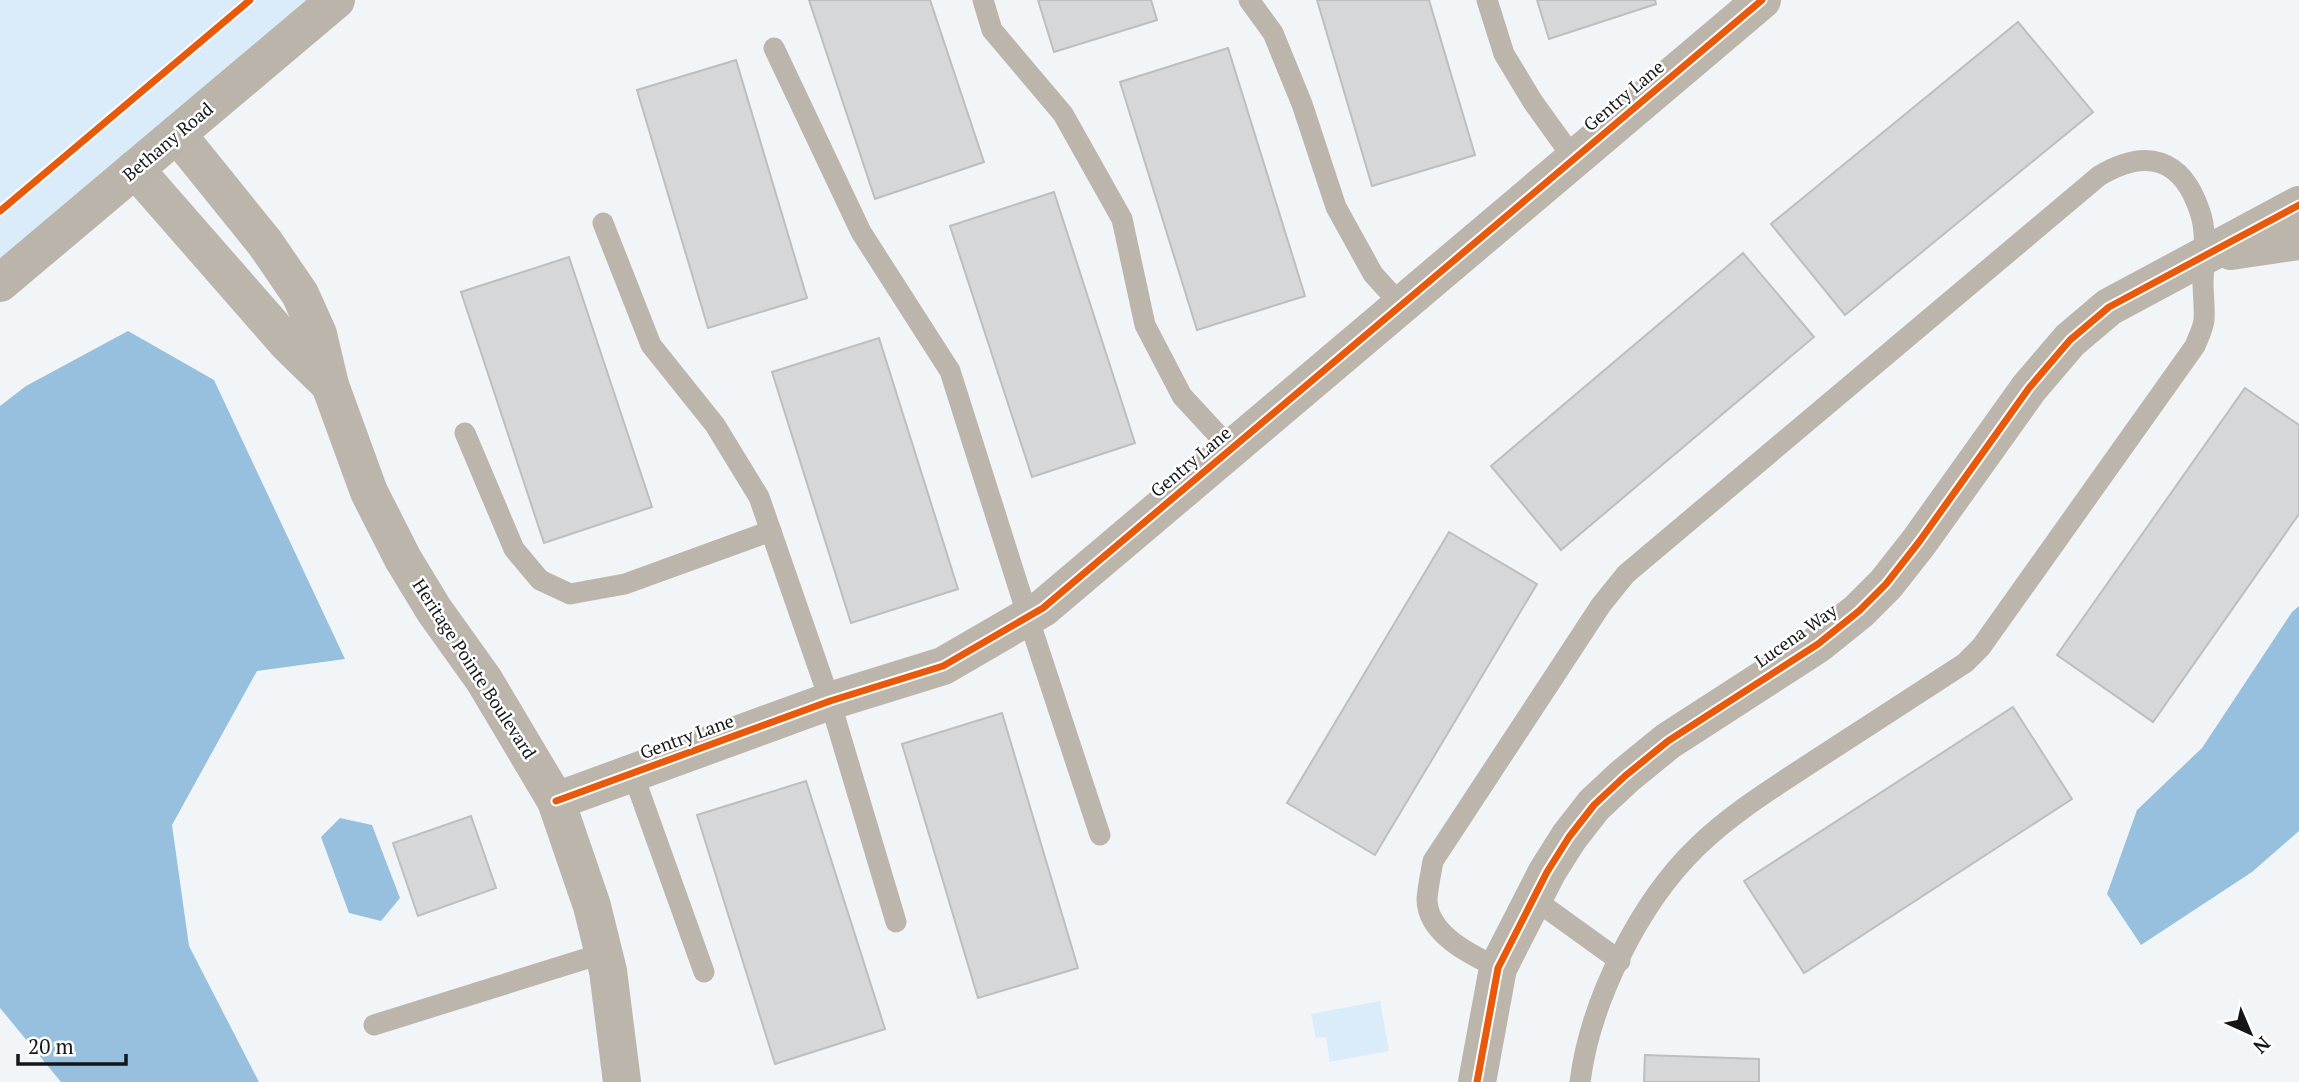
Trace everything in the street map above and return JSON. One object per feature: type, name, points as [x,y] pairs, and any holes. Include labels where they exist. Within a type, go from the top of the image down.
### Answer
[{"type":"main road","name":"Bethany Road","points":[[0,283],[335,0]]},
{"type":"street","name":"Gentry Lane","points":[[556,802],[830,701],[943,666],[1043,608],[1574,159],[1746,5]]},
{"type":"street","name":"Heritage Pointe Boulevard","points":[[177,134],[265,243],[300,294],[318,334],[330,385],[369,492],[403,559],[434,610],[484,680],[556,802],[592,906],[604,953],[622,1082]]},
{"type":"street","name":"Heritage Pointe Boulevard","points":[[135,169],[288,344],[330,385]]},
{"type":"street","name":"Lucena Way","points":[[1477,1082],[1498,968],[1569,836],[1594,805],[1668,741],[1818,644],[1859,611],[1886,584],[1919,542],[2029,388],[2070,340],[2109,307],[2299,205]]},
{"type":"street","points":[[2204,255],[2299,241]]},
{"type":"lane","points":[[983,0],[992,30],[1063,114],[1122,219],[1145,325],[1182,396],[1231,449]]},
{"type":"lane","points":[[1249,0],[1273,33],[1293,80],[1336,207],[1373,274],[1401,306]]},
{"type":"lane","points":[[1487,0],[1504,54],[1533,102],[1574,159]]},
{"type":"lane","points":[[774,48],[861,232],[950,371],[1100,835]]},
{"type":"lane","points":[[1498,968],[1467,954],[1435,923],[1427,901],[1433,861],[1601,605],[1626,575],[2099,176],[2117,165],[2134,161],[2152,161],[2170,167],[2180,174],[2201,214],[2204,322],[2195,346],[1981,648],[1965,663],[1748,804],[1697,848],[1664,886],[1634,932],[1600,1004],[1583,1057],[1580,1082]]},
{"type":"lane","points":[[603,223],[651,345],[715,425],[759,496],[830,701],[896,922]]},
{"type":"lane","points":[[465,433],[514,549],[540,580],[570,594],[625,584],[771,531]]},
{"type":"lane","points":[[633,774],[704,972]]},
{"type":"lane","points":[[1534,899],[1620,961]]},
{"type":"lane","points":[[374,1025],[604,953]]},
{"type":"shaded area","points":[[0,0],[336,0],[0,283]]},
{"type":"shaded area","points":[[1380,1001],[1389,1051],[1330,1062],[1326,1037],[1316,1038],[1311,1014]]},
{"type":"water","points":[[128,331],[214,380],[345,659],[257,671],[172,825],[189,946],[259,1082],[61,1082],[0,1008],[0,406],[26,386]]},
{"type":"water","points":[[2299,606],[2299,831],[2252,872],[2141,945],[2107,894],[2137,810],[2202,748],[2292,612]]},
{"type":"water","points":[[340,818],[372,825],[400,898],[381,921],[349,913],[321,837]]},
{"type":"building","points":[[809,0],[930,0],[984,162],[875,199]]},
{"type":"building","points":[[1038,0],[1151,0],[1157,20],[1054,52]]},
{"type":"building","points":[[1317,0],[1429,0],[1475,155],[1372,186]]},
{"type":"building","points":[[1537,0],[1655,0],[1656,4],[1549,39]]},
{"type":"building","points":[[2018,22],[2093,112],[1845,315],[1771,224]]},
{"type":"building","points":[[1228,48],[1305,296],[1197,330],[1120,82]]},
{"type":"building","points":[[736,60],[807,298],[708,328],[637,90]]},
{"type":"building","points":[[1054,192],[1135,443],[1032,477],[950,226]]},
{"type":"building","points":[[1743,253],[1814,337],[1561,550],[1491,466]]},
{"type":"building","points":[[569,257],[652,507],[544,543],[461,292]]},
{"type":"building","points":[[879,338],[958,589],[851,623],[772,372]]},
{"type":"building","points":[[2245,388],[2299,425],[2299,514],[2153,722],[2057,655]]},
{"type":"building","points":[[1449,532],[1537,584],[1375,855],[1287,803]]},
{"type":"building","points":[[2013,707],[2072,799],[1804,973],[1744,881]]},
{"type":"building","points":[[1002,713],[1078,968],[978,998],[902,744]]},
{"type":"building","points":[[806,781],[885,1029],[775,1064],[697,815]]},
{"type":"building","points":[[471,816],[496,888],[418,916],[393,843]]},
{"type":"building","points":[[1645,1055],[1759,1059],[1759,1082],[1644,1082]]},
{"type":"cycle path","points":[[0,211],[250,0]]},
{"type":"cycle path","points":[[556,801],[830,701],[943,666],[1043,608],[1762,0]]},
{"type":"cycle path","points":[[1477,1082],[1498,968],[1547,872],[1594,805],[1668,741],[1818,644],[1859,611],[1886,584],[1919,542],[2029,388],[2070,340],[2109,307],[2299,205]]}]
